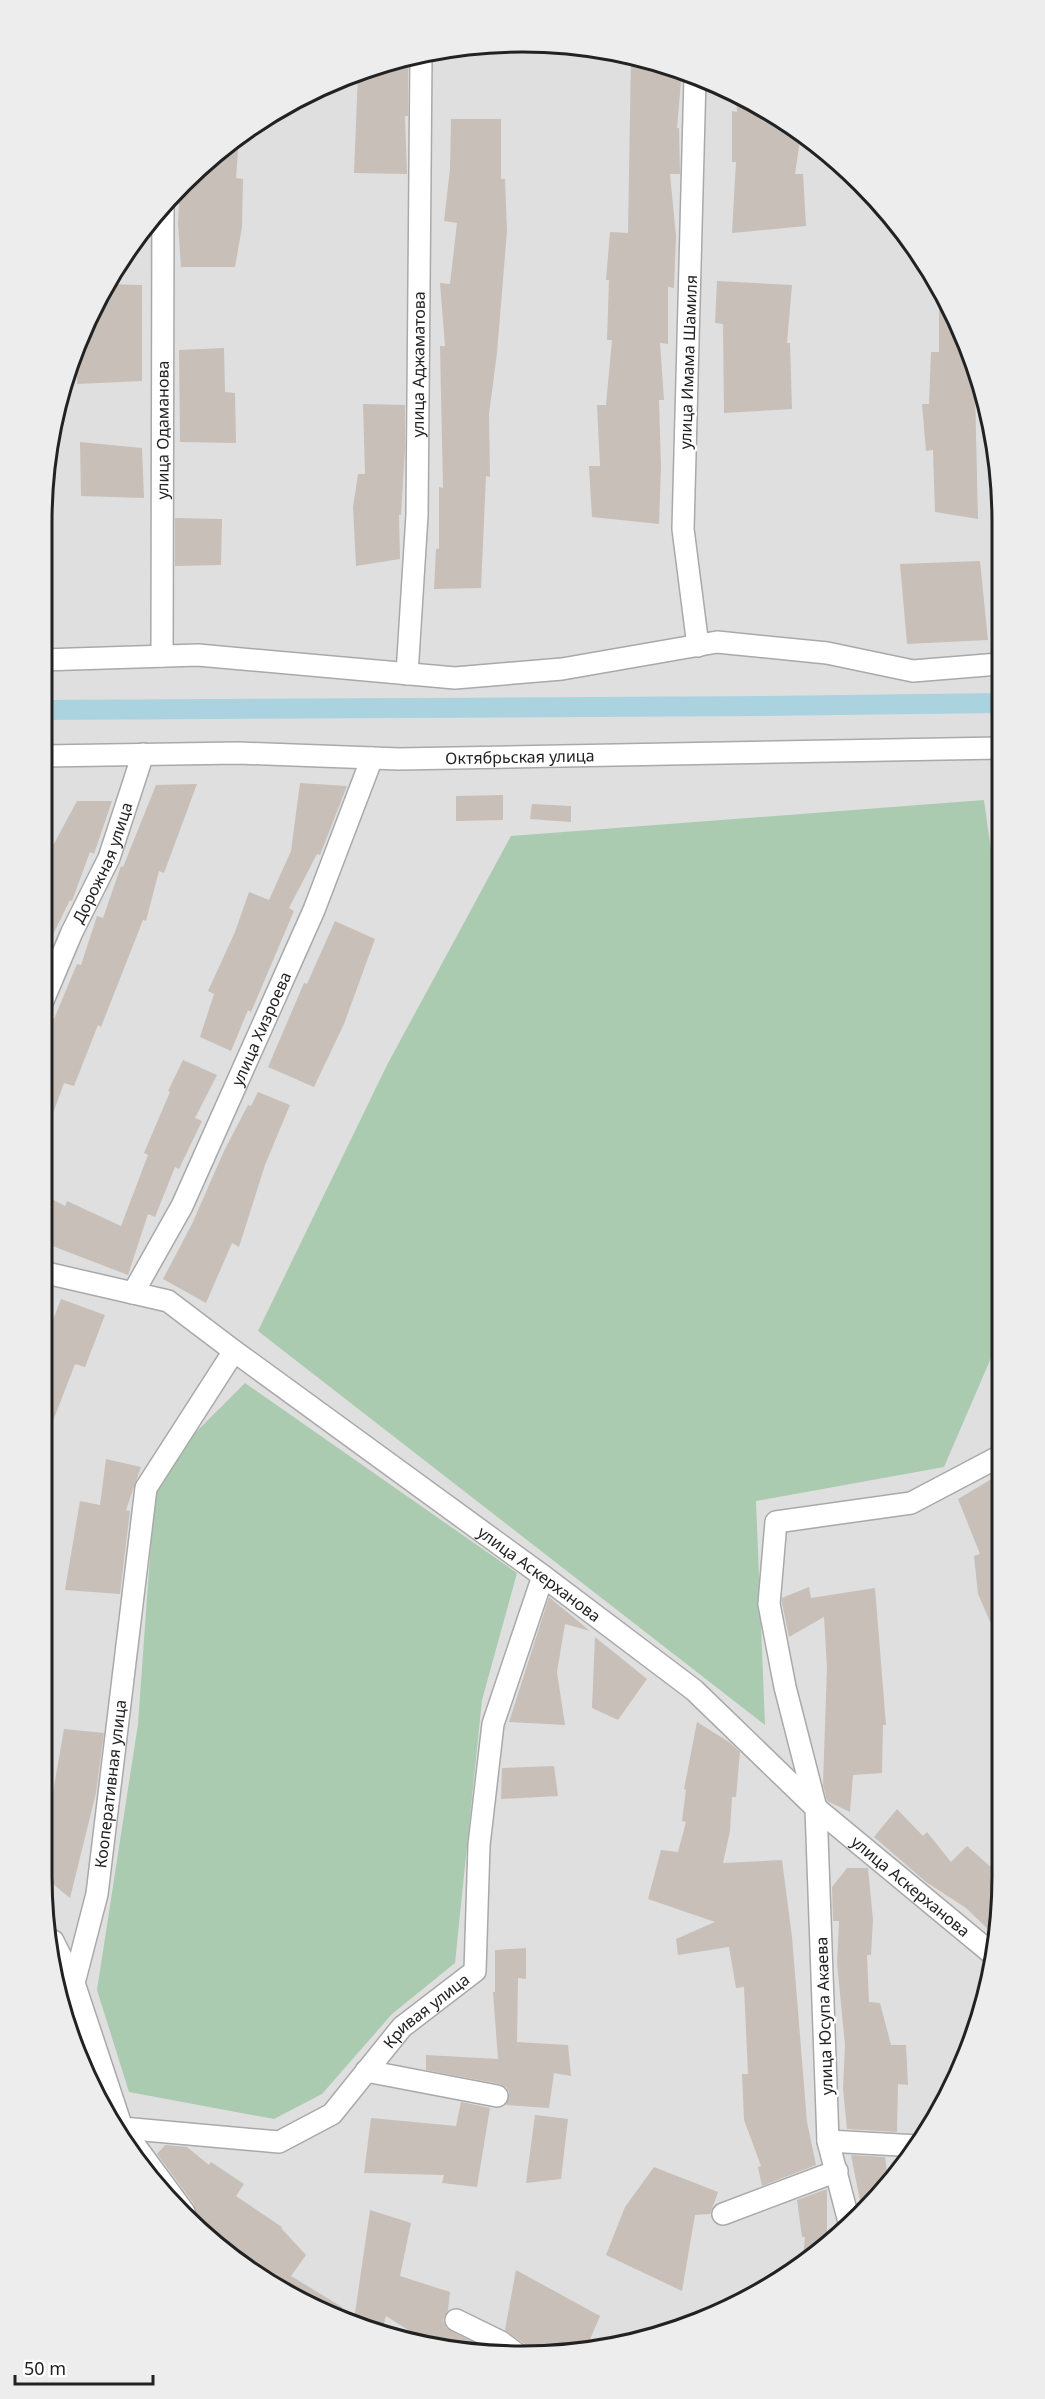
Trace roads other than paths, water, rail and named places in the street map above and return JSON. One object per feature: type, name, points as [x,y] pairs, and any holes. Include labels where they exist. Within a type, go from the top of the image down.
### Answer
[{"type":"street","name":"улица Аджаматова","points":[[407,674],[417,515],[421,64]]},
{"type":"street","name":"улица Имама Шамиля","points":[[695,85],[683,529],[698,646]]},
{"type":"street","name":"улица Одаманова","points":[[162,656],[163,220]]},
{"type":"street","points":[[52,660],[198,655],[455,678],[562,669],[717,642],[827,652],[913,671],[992,665]]},
{"type":"street","name":"Октябрьская улица","points":[[52,756],[239,753],[372,758],[992,748]]},
{"type":"street","name":"Дорожная улица","points":[[52,979],[72,932],[109,858],[143,754]]},
{"type":"street","name":"улица Хизроева","points":[[133,1293],[182,1206],[304,932],[372,758]]},
{"type":"street","name":"улица Аскерханова","points":[[52,1278],[168,1300],[694,1690],[816,1808],[986,1949]]},
{"type":"street","name":"Кооперативная улица","points":[[74,1983],[97,1894],[146,1488],[234,1351]]},
{"type":"street","name":"улица Юсупа Акаева","points":[[848,2216],[828,2141],[816,1808],[785,1687],[770,1604],[776,1522],[911,1503],[992,1460]]},
{"type":"street","name":"Кривая улица","points":[[126,2128],[279,2142],[332,2114],[402,2027],[475,1971],[479,1845],[493,1724],[543,1576]]},
{"type":"street","points":[[60,1954],[74,1983],[118,2117]]},
{"type":"street","points":[[366,2071],[497,2096]]},
{"type":"street","points":[[828,2141],[908,2145]]},
{"type":"street","points":[[723,2214],[837,2170]]},
{"type":"street","points":[[456,2320],[506,2345]]},
{"type":"waterway","points":[[52,710],[992,703]]}]
